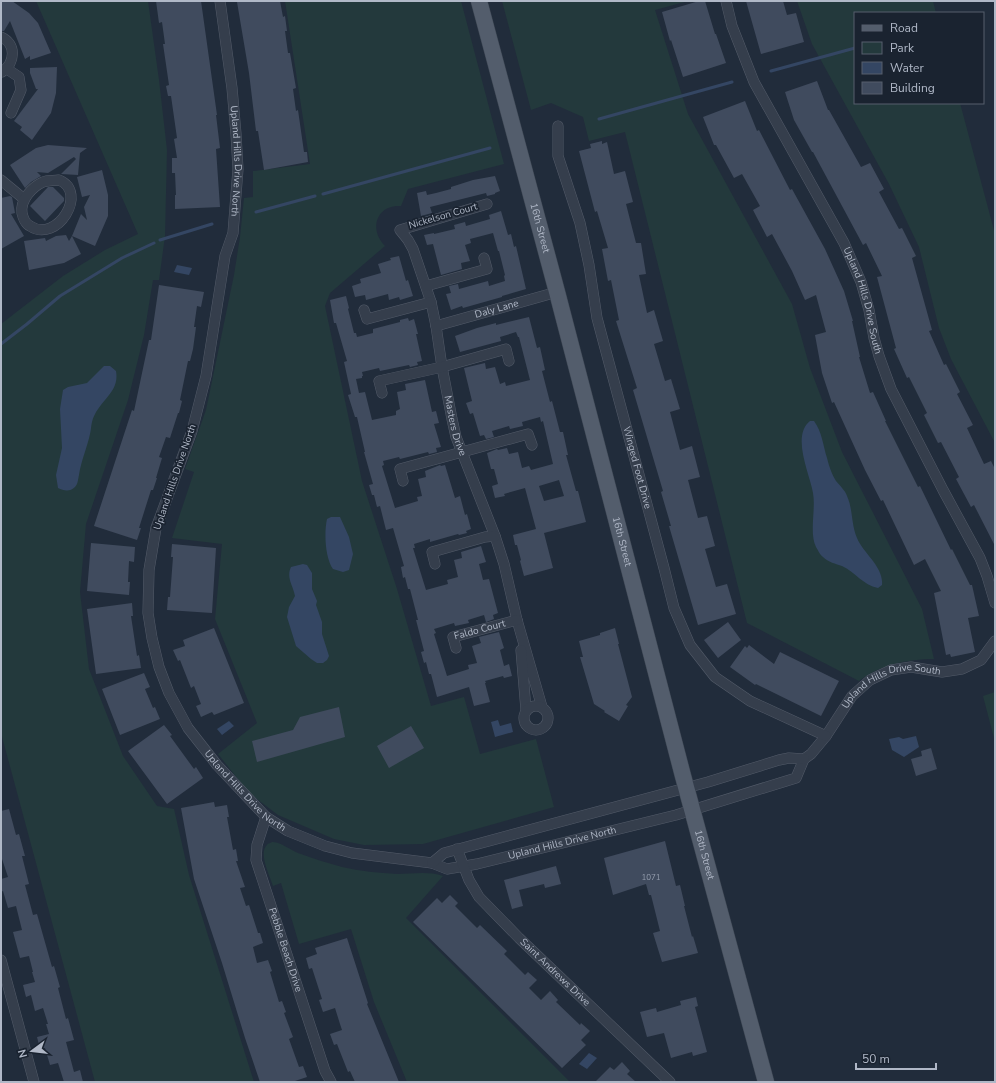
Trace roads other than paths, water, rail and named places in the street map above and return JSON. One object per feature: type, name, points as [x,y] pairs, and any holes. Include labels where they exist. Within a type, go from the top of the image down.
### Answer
[{"type":"main road","name":"16th Street","points":[[479,1],[557,292],[692,811],[766,1082]]},
{"type":"street","name":"Upland Hills Drive North","points":[[220,1],[232,88],[237,141],[238,169],[233,234],[225,256],[203,390],[192,431],[156,528],[149,570],[148,613],[159,667],[169,693],[188,728],[216,765],[266,817],[288,831],[325,846],[352,853],[432,864],[447,869],[463,867],[692,811]]},
{"type":"street","name":"Upland Hills Drive South","points":[[726,1],[732,26],[754,82],[844,243],[861,282],[879,356],[891,389],[942,490],[980,558],[995,603]]},
{"type":"street","points":[[1,37],[8,42],[13,53],[10,64],[4,70],[19,77],[21,90],[11,112]]},
{"type":"street","name":"Winged Foot Drive","points":[[558,126],[558,156],[580,223],[589,265],[597,318],[674,608],[690,645],[715,677],[750,701],[826,736]]},
{"type":"street","points":[[1,180],[24,199]]},
{"type":"street","points":[[59,180],[66,183],[70,191],[71,200],[62,221],[45,230],[37,230],[28,226],[23,216],[22,207],[24,199],[42,182],[59,180]]},
{"type":"street","name":"Nickelson Court","points":[[400,230],[487,204]]},
{"type":"street","name":"Masters Drive","points":[[400,230],[413,249],[431,302],[452,420],[461,452],[495,536],[504,564],[517,620],[542,707],[547,712],[548,720],[544,727],[537,730],[529,728],[524,721],[526,710],[517,620]]},
{"type":"street","points":[[426,286],[487,270],[484,258]]},
{"type":"street","name":"Daly Lane","points":[[436,326],[557,292]]},
{"type":"street","points":[[364,310],[367,319],[431,302]]},
{"type":"street","points":[[382,393],[379,381],[442,367],[506,349],[509,361]]},
{"type":"street","points":[[403,481],[400,469],[528,434],[532,445]]},
{"type":"street","points":[[435,564],[432,552],[485,537],[495,536]]},
{"type":"street","name":"Faldo Court","points":[[456,648],[453,637],[517,620]]},
{"type":"street","name":"Upland Hills Drive South","points":[[692,811],[796,778],[804,759],[811,754],[826,736],[852,696],[870,680],[891,670],[911,667],[942,672],[962,670],[981,660],[995,641]]},
{"type":"street","points":[[526,710],[534,705],[542,707]]},
{"type":"street","points":[[686,788],[779,760],[789,758],[804,759]]},
{"type":"street","name":"Upland Hills Drive North","points":[[432,864],[444,853],[457,849],[686,788]]},
{"type":"street","name":"Pebble Beach Drive","points":[[266,817],[257,845],[256,860],[325,1071],[331,1082]]},
{"type":"street","name":"Saint Andrews Drive","points":[[457,849],[463,867],[479,897],[519,938],[670,1082]]},
{"type":"street","points":[[1,960],[34,1082]]},
{"type":"water","points":[[177,265],[192,268],[189,275],[174,272]]},
{"type":"water","points":[[104,366],[110,366],[116,371],[115,386],[95,414],[77,484],[71,490],[62,490],[58,488],[56,475],[62,448],[60,409],[63,390],[68,387],[87,383]]},
{"type":"water","points":[[810,421],[814,421],[817,425],[832,473],[847,496],[857,538],[880,572],[882,585],[878,588],[863,581],[842,566],[827,560],[821,555],[816,547],[813,535],[814,499],[803,456],[802,445],[802,436]]},
{"type":"water","points":[[331,517],[340,517],[349,537],[353,554],[349,570],[343,572],[333,569],[328,558],[325,538],[326,524],[327,519]]},
{"type":"water","points":[[303,564],[307,565],[312,573],[312,589],[317,601],[316,605],[322,622],[322,634],[329,656],[323,663],[317,663],[296,646],[287,617],[289,607],[295,596],[289,575],[291,567]]},
{"type":"water","points":[[498,720],[500,726],[511,723],[513,732],[495,737],[491,722]]},
{"type":"water","points":[[229,721],[234,726],[222,735],[217,729]]},
{"type":"water","points":[[916,736],[919,747],[904,757],[892,750],[889,739],[899,737],[903,739]]},
{"type":"water","points":[[589,1053],[597,1058],[587,1069],[579,1064]]},
{"type":"waterway","points":[[771,71],[854,48]]},
{"type":"waterway","points":[[599,119],[732,82]]},
{"type":"waterway","points":[[323,194],[490,148]]},
{"type":"waterway","points":[[256,212],[315,196]]},
{"type":"waterway","points":[[160,240],[212,224]]},
{"type":"waterway","points":[[1,344],[60,296],[122,258],[154,243]]}]
